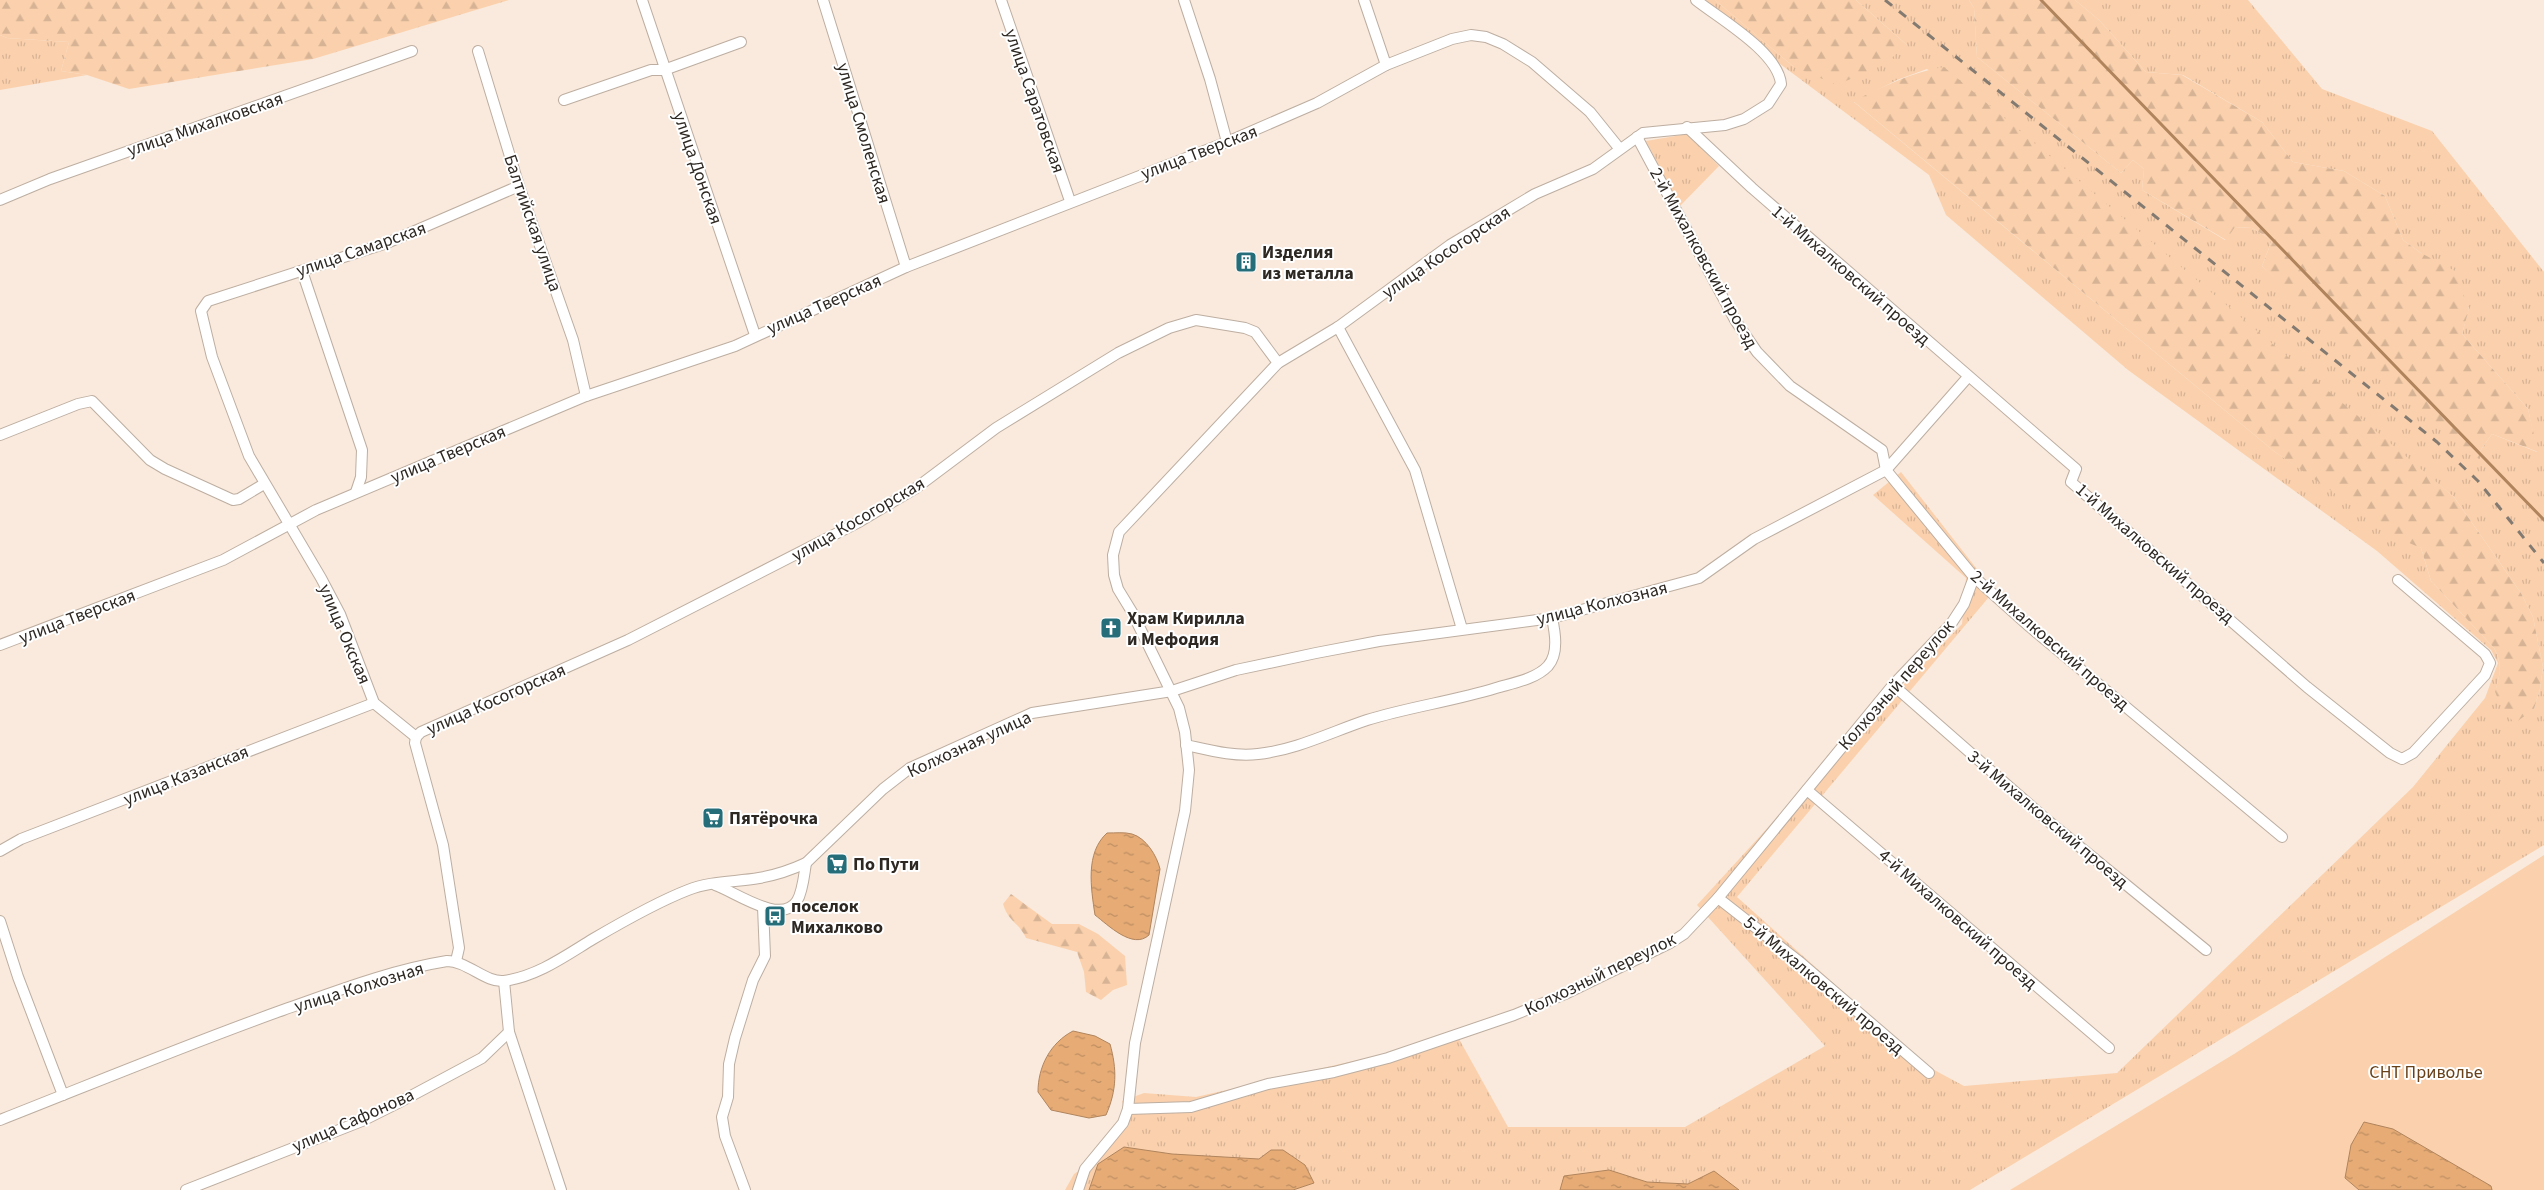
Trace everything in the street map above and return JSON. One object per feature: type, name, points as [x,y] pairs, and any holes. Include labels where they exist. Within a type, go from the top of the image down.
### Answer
[{"type":"street","name":"улица Донская","points":[[642,0],[664,70],[755,335]]},
{"type":"street","name":"улица Смоленская","points":[[823,0],[906,266]]},
{"type":"street","name":"улица Саратовская","points":[[1001,0],[1070,201]]},
{"type":"street","points":[[1184,0],[1210,78],[1227,142]]},
{"type":"street","points":[[1364,0],[1386,65]]},
{"type":"street","points":[[1619,148],[1637,137],[1650,132],[1687,127],[1725,125],[1744,120],[1768,104],[1781,84],[1775,66],[1767,56],[1696,0]]},
{"type":"street","name":"улица Тверская","points":[[0,645],[223,560],[289,524],[356,492],[586,396],[735,346],[906,266],[1070,201],[1227,142],[1316,103],[1386,65],[1452,39],[1474,35],[1492,40],[1513,50],[1550,76],[1601,122],[1619,148]]},
{"type":"street","points":[[564,100],[651,70],[664,70],[741,42]]},
{"type":"street","name":"улица Михалковская","points":[[0,200],[50,179],[412,51]]},
{"type":"street","name":"Балтийская улица","points":[[478,51],[519,186],[574,340],[586,396]]},
{"type":"street","name":"1-й Михалковский проезд","points":[[1687,127],[1752,188],[2076,469],[2071,482],[2307,687],[2390,753],[2402,759],[2413,753],[2479,682],[2487,672],[2490,664],[2485,654],[2398,580]]},
{"type":"street","name":"2-й Михалковский проезд","points":[[1637,137],[1735,320],[1757,352],[1790,386],[1882,450],[1886,470],[1974,577],[2030,627],[2282,837]]},
{"type":"street","name":"улица Косогорская","points":[[1128,1110],[1134,1043],[1184,811],[1189,770],[1182,718],[1172,691],[1118,589],[1114,575],[1113,555],[1122,528],[1278,363],[1338,327],[1450,245],[1524,200],[1592,169],[1619,148]]},
{"type":"street","name":"улица Самарская","points":[[202,308],[208,300],[302,271],[415,232],[519,186]]},
{"type":"street","points":[[302,271],[362,450],[361,476],[356,492]]},
{"type":"street","name":"улица Окская","points":[[202,308],[201,316],[212,357],[249,456],[340,614],[374,703],[416,737]]},
{"type":"street","name":"улица Косогорская","points":[[416,737],[421,732],[628,640],[857,523],[916,488],[1012,418],[1118,353],[1169,328],[1196,320],[1245,328],[1255,332],[1278,363]]},
{"type":"street","points":[[1338,327],[1415,470],[1462,629]]},
{"type":"street","name":"улица Колхозная","points":[[1172,691],[1254,666],[1379,641],[1552,618],[1699,578],[1754,539],[1886,470],[1968,377]]},
{"type":"street","points":[[0,435],[82,403],[94,402],[150,460],[165,469],[233,500],[264,484]]},
{"type":"street","name":"Колхозный переулок","points":[[1128,1110],[1191,1107],[1268,1084],[1366,1065],[1481,1027],[1565,994],[1670,943],[1684,934],[1718,898],[1893,685],[1951,624],[1964,604],[1974,577]]},
{"type":"street","points":[[1186,745],[1235,754],[1265,753],[1312,740],[1370,719],[1424,705],[1471,696],[1518,682],[1540,672],[1551,662],[1555,634],[1552,618]]},
{"type":"street","name":"3-й Михалковский проезд","points":[[1893,685],[2047,820],[2206,950]]},
{"type":"street","name":"Колхозная улица","points":[[711,884],[761,878],[790,870],[806,863],[883,789],[910,768],[1032,713],[1172,691]]},
{"type":"street","name":"улица Казанская","points":[[0,851],[21,839],[374,703]]},
{"type":"street","points":[[416,737],[415,743],[443,845],[459,948],[456,961],[496,980],[504,981],[550,966],[593,939],[678,894],[711,884],[762,911],[798,907],[806,863]]},
{"type":"street","name":"4-й Михалковский проезд","points":[[1807,790],[2109,1048]]},
{"type":"street","name":"5-й Михалковский проезд","points":[[1718,898],[1801,963],[1929,1073]]},
{"type":"street","points":[[745,1190],[725,1136],[722,1117],[728,1097],[729,1064],[735,1038],[753,980],[765,956],[762,911]]},
{"type":"street","points":[[0,921],[18,977],[63,1095]]},
{"type":"street","name":"улица Колхозная","points":[[0,1120],[240,1025],[339,990],[430,965],[456,961]]},
{"type":"street","points":[[504,981],[509,1032],[561,1190]]},
{"type":"street","name":"улица Сафонова","points":[[186,1190],[362,1121],[482,1058],[509,1032]]},
{"type":"street","points":[[1078,1190],[1085,1169],[1123,1123],[1128,1110]]},
{"type":"green space","points":[[0,0],[509,0],[313,59],[129,89],[87,75],[61,71],[69,42],[7,38],[0,35]]},
{"type":"green space","points":[[1706,0],[1715,0],[1794,67],[1907,45],[1856,0],[1969,0],[1974,8],[1977,57],[2121,173],[2133,160],[2144,169],[2142,190],[2225,240],[2234,227],[2252,228],[2272,240],[2262,266],[2480,459],[2480,451],[2492,434],[2537,452],[2528,409],[2462,334],[2469,308],[2421,253],[2403,240],[2385,196],[2344,171],[2293,162],[2262,122],[2183,75],[2146,72],[2099,20],[2075,0],[2248,0],[2322,89],[2432,131],[2544,272],[2544,845],[1970,1190],[1065,1190],[1074,1174],[1102,1155],[1129,1125],[1122,1101],[1144,1093],[1196,1097],[1384,1054],[1454,1030],[1508,1127],[1685,1127],[1825,1046],[1697,905],[1803,789],[1962,624],[1966,578],[1873,495],[1901,472],[1994,591],[1737,897],[1925,1065],[1964,1086],[2117,1073],[2413,787],[2485,698],[2498,663],[2491,650],[2377,551],[2128,370],[1946,215],[1929,175],[1776,61]],"holes":[[[1927,69],[2454,497],[2521,593],[2533,617],[2543,667],[2540,689],[2534,709],[2495,693],[2500,665],[2494,648],[2431,581],[2421,548],[2275,452],[1854,102],[1897,80]]]},
{"type":"green space","points":[[1715,0],[1856,0],[1907,45],[1884,64],[1837,85],[1794,67]]},
{"type":"green space","points":[[1969,0],[2075,0],[2099,20],[2146,72],[2182,75],[2262,122],[2293,162],[2344,171],[2385,196],[2403,240],[2421,253],[2455,271],[2469,309],[2462,334],[2528,409],[2538,452],[2492,434],[2480,451],[2480,460],[2399,396],[2262,266],[2272,240],[2252,228],[2235,227],[2226,240],[2142,190],[2144,169],[2133,160],[2121,173],[1977,57],[1974,8]]},
{"type":"green space","points":[[0,35],[7,38],[69,42],[61,71],[87,75],[0,90]]},
{"type":"green space","points":[[1944,67],[2454,497],[2521,593],[2533,617],[2543,667],[2540,689],[2534,709],[2515,723],[2504,712],[2495,692],[2500,664],[2494,648],[2431,581],[2421,548],[2402,540],[2275,452],[1853,101],[1909,76]]},
{"type":"green space","points":[[1687,134],[1719,166],[1680,206],[1646,141]]},
{"type":"green space","name":"СНТ Приволье","points":[[2544,855],[2544,1190],[2010,1190],[2234,1054]]},
{"type":"green space","points":[[1011,894],[1052,924],[1079,924],[1098,934],[1125,956],[1127,985],[1113,990],[1101,1000],[1086,992],[1084,972],[1077,952],[1026,938],[1005,910],[1003,904]]},
{"type":"water","points":[[1107,833],[1126,833],[1137,836],[1154,853],[1159,864],[1160,869],[1149,935],[1143,939],[1128,938],[1095,915],[1091,882],[1092,861],[1095,850]]},
{"type":"water","points":[[1073,1031],[1095,1036],[1110,1044],[1115,1080],[1110,1106],[1106,1115],[1089,1118],[1051,1110],[1038,1092],[1040,1074],[1047,1057],[1058,1042]]},
{"type":"water","points":[[2364,1122],[2393,1129],[2491,1186],[2492,1190],[2359,1190],[2345,1178],[2351,1145]]},
{"type":"water","points":[[1124,1147],[1172,1154],[1259,1159],[1271,1150],[1283,1150],[1305,1165],[1314,1183],[1293,1190],[1089,1190],[1098,1164]]},
{"type":"water","points":[[1609,1170],[1647,1182],[1688,1184],[1714,1171],[1739,1190],[1560,1190],[1564,1176]]},
{"type":"waterway","points":[[2041,0],[2544,520]]},
{"type":"railway","points":[[1885,0],[2437,442],[2478,481],[2544,563]]},
{"type":"place","name":"Изделия из металла","points":[[1246,262]]},
{"type":"place","name":"Храм Кирилла и Мефодия","points":[[1111,628]]},
{"type":"place","name":"Пятёрочка","points":[[713,818]]},
{"type":"place","name":"По Пути","points":[[837,864]]},
{"type":"place","name":"поселок Михалково","points":[[775,916]]}]
